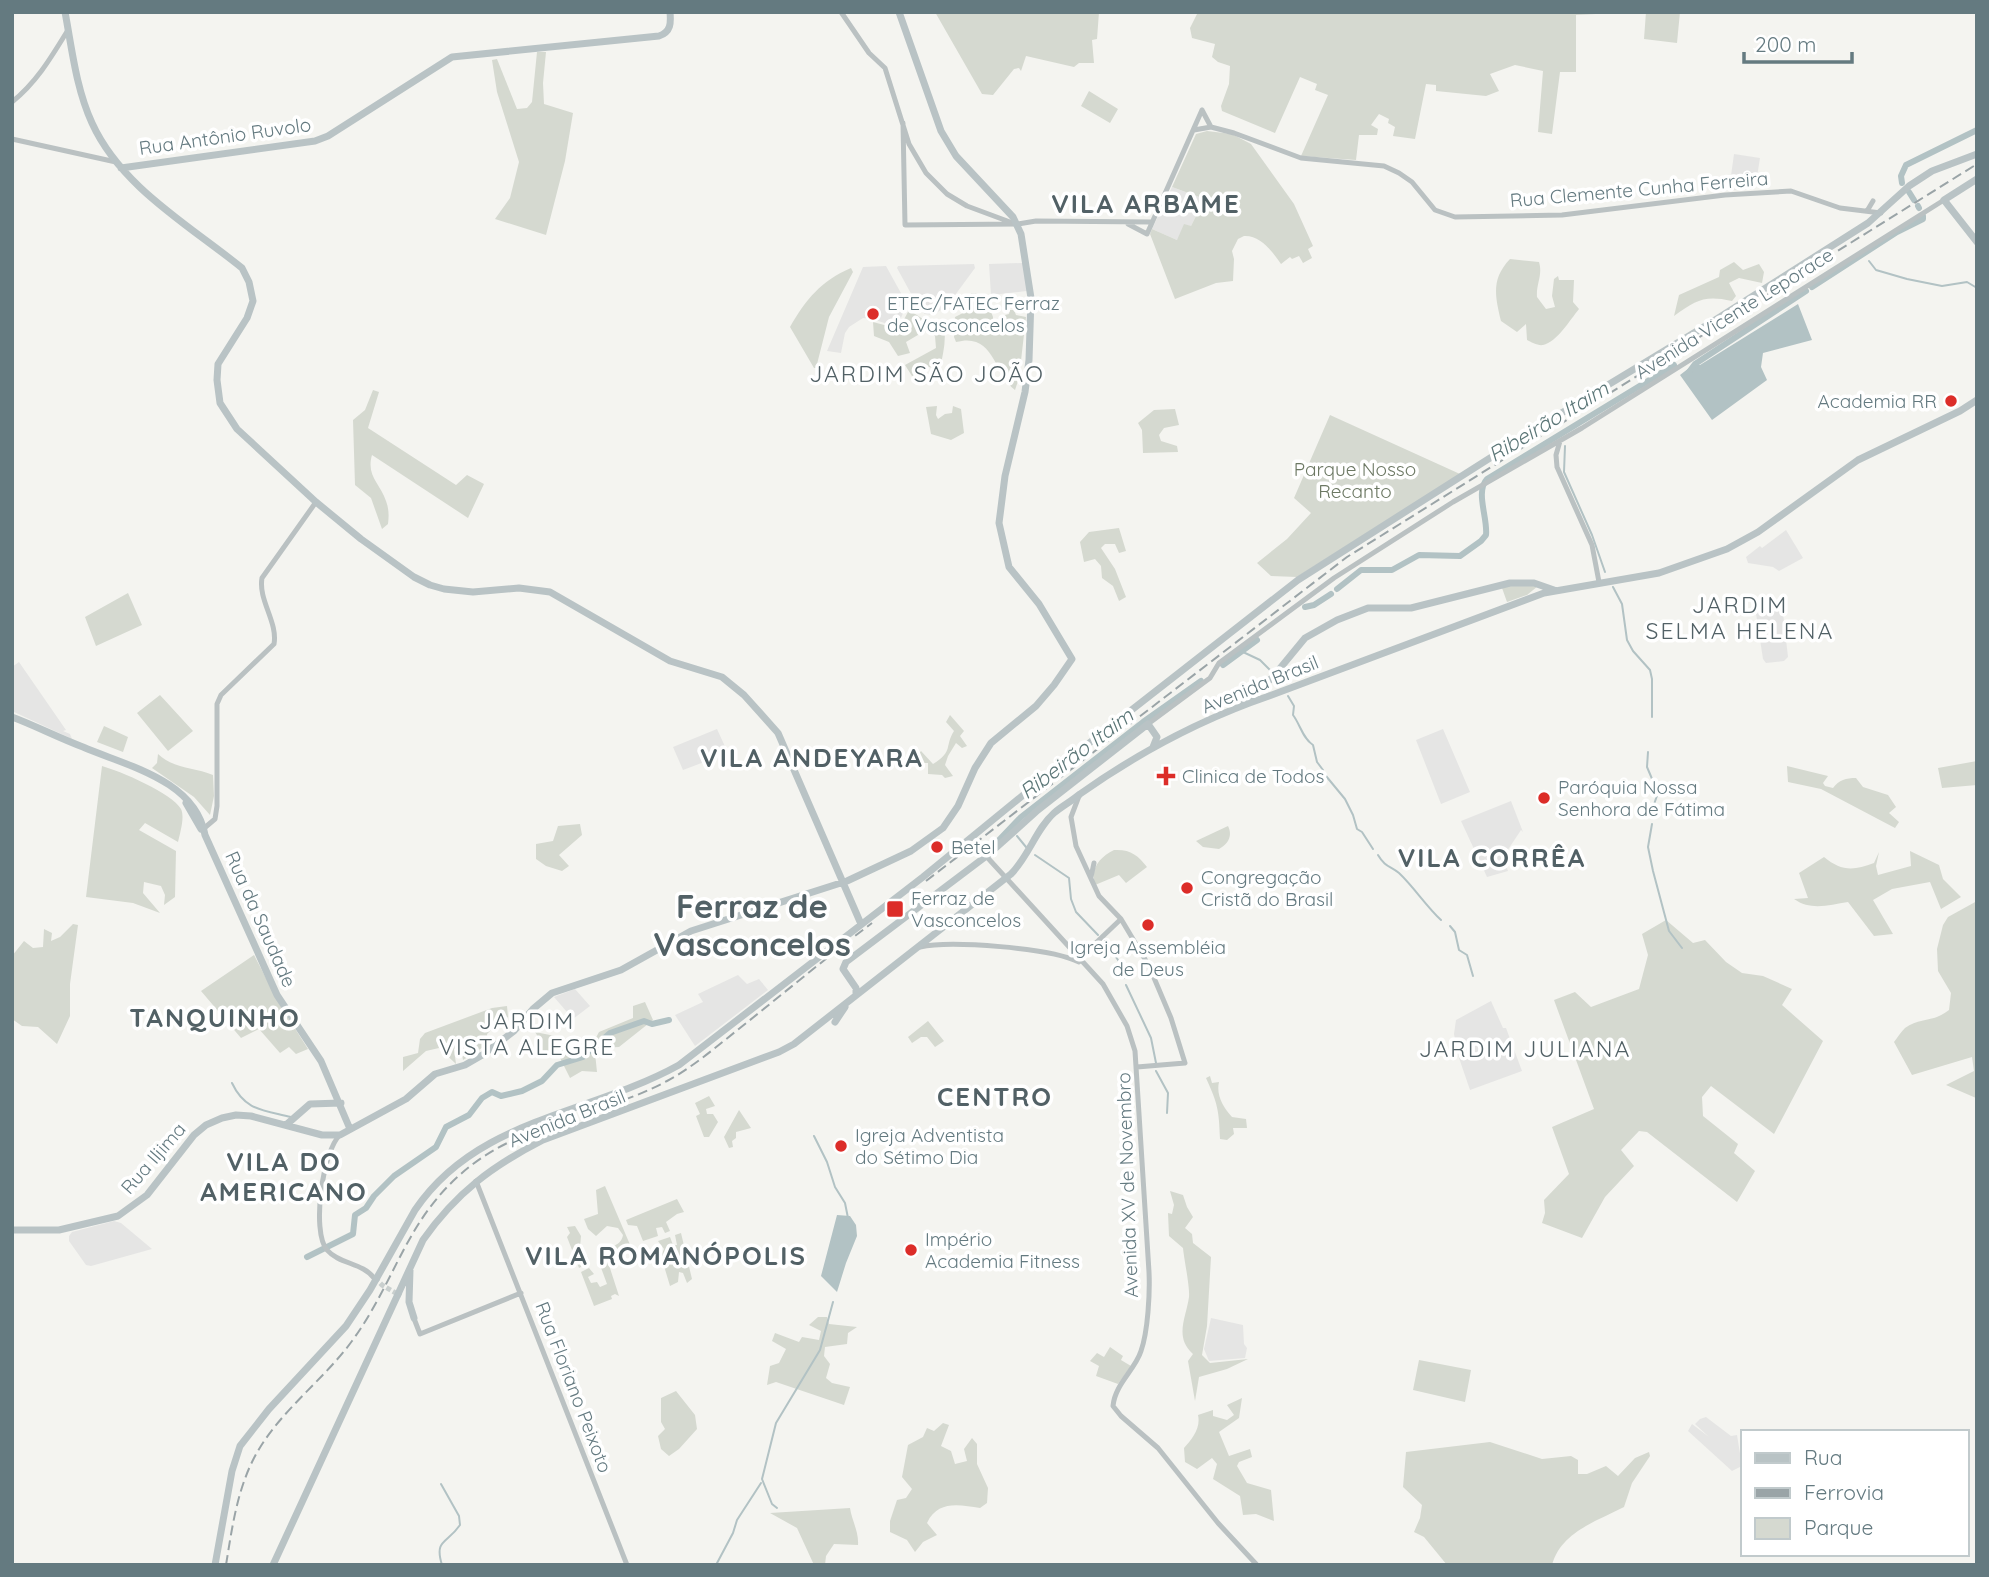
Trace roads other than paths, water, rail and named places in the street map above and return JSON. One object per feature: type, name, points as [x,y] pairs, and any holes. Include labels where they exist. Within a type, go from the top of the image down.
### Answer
[{"type":"main road","points":[[65,12],[86,109],[100,139],[118,165],[145,192],[242,268],[246,275],[253,296],[252,306],[218,364],[220,403],[237,429],[316,502],[414,577],[444,589],[473,592],[519,588],[550,593],[670,662],[722,677],[757,707],[778,733],[861,924]]},
{"type":"main road","points":[[340,1135],[406,1099],[433,1075],[465,1065],[484,1054],[514,1031],[548,995],[635,963],[669,942],[705,926],[844,882],[911,851],[943,828],[958,806],[975,768],[991,743],[1036,706],[1072,659],[1039,604],[1011,571],[999,523],[1005,476],[1027,383],[1031,326],[1026,258],[1018,224],[956,156],[941,131],[899,12]]},
{"type":"main road","name":"Rua Antônio Ruvolo","points":[[118,165],[315,141],[328,136],[452,57],[659,36],[670,27],[671,13]]},
{"type":"main road","points":[[215,1565],[237,1451],[261,1418],[346,1326],[382,1270],[423,1197],[449,1170],[473,1152],[513,1131],[660,1075],[694,1054],[923,877],[1063,763],[1298,580],[1545,423],[1712,322],[1881,213],[1906,187],[1937,169],[1977,154]]},
{"type":"main road","points":[[1977,179],[1944,200],[1977,242]]},
{"type":"main road","name":"Avenida Brasil","points":[[273,1565],[423,1240],[438,1220],[476,1181],[510,1157],[543,1140],[774,1054],[812,1031],[1025,859],[1051,817],[1153,747],[1241,704],[1263,698],[1544,590],[1667,571],[1733,546],[1758,532],[1853,463],[1960,411],[1977,400]]},
{"type":"main road","points":[[1241,704],[1272,678],[1301,641],[1337,620],[1368,608],[1411,608],[1472,591],[1518,582],[1537,583],[1544,590]]},
{"type":"main road","points":[[1258,690],[1263,698]]},
{"type":"main road","name":"Rua da Saudade","points":[[12,719],[146,778],[186,803],[203,830],[277,995],[321,1061],[337,1101],[353,1128]]},
{"type":"main road","points":[[835,1022],[856,993],[844,971],[846,962],[986,856],[1043,806],[1148,723],[1157,736],[1165,741]]},
{"type":"main road","points":[[1153,747],[1157,736]]},
{"type":"main road","points":[[1059,793],[1061,800],[1075,798]]},
{"type":"main road","points":[[1043,806],[1049,809],[1051,817]]},
{"type":"main road","points":[[286,1125],[310,1104],[337,1101]]},
{"type":"main road","points":[[298,1128],[300,1113]]},
{"type":"main road","name":"Rua Iljima","points":[[12,1230],[59,1230],[118,1216],[147,1195],[194,1135],[206,1125],[222,1118],[244,1115],[322,1135],[340,1135]]},
{"type":"main road","points":[[411,1263],[409,1297],[414,1318]]},
{"type":"street","points":[[841,12],[869,53],[885,68],[903,123],[906,143],[905,225],[1018,224],[1035,221],[1151,222]]},
{"type":"street","points":[[12,102],[24,93],[47,65],[68,30]]},
{"type":"street","points":[[1125,222],[1147,234],[1202,110],[1212,127]]},
{"type":"street","name":"Rua Clemente Cunha Ferreira","points":[[1194,130],[1212,127],[1301,158],[1372,164],[1392,169],[1412,182],[1435,210],[1455,217],[1562,215],[1725,195],[1791,191],[1833,206],[1881,213]]},
{"type":"street","points":[[12,139],[118,165]]},
{"type":"street","points":[[906,143],[920,166],[938,186],[967,206],[1018,224]]},
{"type":"street","name":"Avenida Vicente Leporace","points":[[1148,723],[1209,678],[1219,663],[1334,578],[1944,200]]},
{"type":"street","points":[[1867,211],[1873,201]]},
{"type":"street","points":[[1560,440],[1556,463],[1592,545],[1603,582]]},
{"type":"street","points":[[203,830],[215,819],[217,806],[215,712],[218,699],[275,641],[261,586],[262,578],[316,502]]},
{"type":"street","points":[[1075,798],[1072,833],[1079,854],[1103,902],[1121,919],[1149,966],[1163,996],[1185,1063],[1138,1067]]},
{"type":"street","points":[[1079,854],[1093,861],[1091,880]]},
{"type":"street","name":"Avenida XV de Novembro","points":[[986,856],[1003,878],[1103,984],[1119,1009],[1132,1040],[1138,1067],[1149,1300],[1141,1352],[1115,1395],[1113,1406],[1158,1448],[1218,1523],[1257,1565]]},
{"type":"street","points":[[1079,959],[1121,919]]},
{"type":"street","points":[[916,948],[937,943],[955,943],[1069,958],[1085,965]]},
{"type":"street","points":[[322,1135],[330,1150]]},
{"type":"street","points":[[340,1135],[330,1150],[318,1216],[319,1234],[325,1248],[367,1271],[374,1278]]},
{"type":"street","name":"Rua Floriano Peixoto","points":[[476,1181],[626,1565]]},
{"type":"street","points":[[398,1297],[414,1318],[420,1334],[521,1293]]},
{"type":"waterway","name":"Ribeirão Itaim","points":[[1902,183],[1901,176],[1906,165],[1977,130]]},
{"type":"waterway","name":"Ribeirão Itaim","points":[[1909,192],[1914,200]]},
{"type":"waterway","name":"Ribeirão Itaim","points":[[1812,287],[1897,232],[1923,219],[1923,216]]},
{"type":"waterway","points":[[1869,261],[1876,270],[1907,279],[1942,286],[1967,282],[1977,288]]},
{"type":"waterway","name":"Ribeirão Itaim","points":[[1689,372],[1695,364],[1806,291]]},
{"type":"waterway","name":"Ribeirão Itaim","points":[[1337,589],[1361,570],[1392,570],[1419,555],[1460,556],[1486,535],[1482,491],[1487,479],[1674,365]]},
{"type":"waterway","points":[[1565,446],[1564,472],[1605,572]]},
{"type":"waterway","points":[[1613,587],[1622,604],[1627,640],[1650,670],[1652,717]]},
{"type":"waterway","name":"Ribeirão Itaim","points":[[1305,607],[1314,605],[1331,594]]},
{"type":"waterway","name":"Ribeirão Itaim","points":[[1223,665],[1257,640]]},
{"type":"waterway","points":[[1243,652],[1260,660],[1271,671]]},
{"type":"waterway","name":"Ribeirão Itaim","points":[[973,846],[990,846],[998,841],[1021,817],[1143,722],[1201,681]]},
{"type":"waterway","points":[[1288,696],[1294,706],[1293,715],[1313,745],[1317,762],[1323,770]]},
{"type":"waterway","points":[[1648,752],[1647,767],[1658,793],[1653,807]]},
{"type":"waterway","points":[[1326,776],[1345,799],[1357,829],[1373,849]]},
{"type":"waterway","points":[[1652,824],[1648,847],[1653,871],[1669,931],[1682,948]]},
{"type":"waterway","points":[[1017,836],[1026,847]]},
{"type":"waterway","points":[[1035,855],[1069,878],[1071,899],[1076,912],[1098,935]]},
{"type":"waterway","points":[[1378,855],[1385,864],[1404,878],[1441,920]]},
{"type":"waterway","points":[[1450,926],[1455,932],[1459,950],[1467,955],[1473,976]]},
{"type":"waterway","points":[[1104,941],[1121,964],[1124,978]]},
{"type":"waterway","points":[[1126,985],[1151,1038],[1156,1063]]},
{"type":"waterway","name":"Ribeirão Itaim","points":[[307,1257],[353,1234],[355,1215],[366,1208],[394,1176],[436,1147],[446,1127],[469,1115],[482,1098],[492,1092],[501,1096],[522,1091],[542,1081],[557,1065],[583,1057],[610,1033],[644,1021],[652,1024],[669,1020]]},
{"type":"waterway","points":[[1156,1071],[1168,1093],[1167,1113]]},
{"type":"waterway","points":[[232,1083],[249,1104],[264,1111],[291,1117]]},
{"type":"waterway","points":[[814,1136],[827,1162],[835,1187],[845,1203],[848,1218]]},
{"type":"waterway","points":[[777,1508],[772,1504],[762,1479],[776,1423],[820,1350],[833,1302]]},
{"type":"waterway","points":[[716,1565],[737,1520],[761,1483]]},
{"type":"waterway","points":[[441,1484],[459,1516],[460,1525],[441,1546],[442,1565]]},
{"type":"tunnel","points":[[375,1278],[401,1296]]},
{"type":"railway","points":[[926,881],[1347,557],[1977,164]]},
{"type":"railway","points":[[226,1565],[239,1497],[254,1458],[275,1426],[352,1341],[368,1317],[417,1226],[450,1184],[495,1149],[543,1128],[619,1102],[677,1075],[872,923]]},
{"type":"place","name":"ETEC/FATEC Ferraz de Vasconcelos","points":[[873,314]]},
{"type":"place","name":"Academia RR","points":[[1951,401]]},
{"type":"place","name":"Clinica de Todos","points":[[1166,776]]},
{"type":"place","name":"Paróquia Nossa Senhora de Fátima","points":[[1544,798]]},
{"type":"place","name":"Betel","points":[[937,847]]},
{"type":"place","name":"Congregação Cristã do Brasil","points":[[1187,888]]},
{"type":"place","name":"Ferraz de Vasconcelos","points":[[895,909]]},
{"type":"place","name":"Igreja Assembléia de Deus","points":[[1148,925]]},
{"type":"place","name":"Igreja Adventista do Sétimo Dia","points":[[841,1146]]},
{"type":"place","name":"Império Academia Fitness","points":[[911,1250]]},
{"type":"district","name":"VILA ARBAME","points":[[1146,203]]},
{"type":"district","name":"JARDIM SÃO JOÃO","points":[[927,373]]},
{"type":"district","name":"JARDIM SELMA HELENA","points":[[1740,617]]},
{"type":"district","name":"VILA ANDEYARA","points":[[812,757]]},
{"type":"district","name":"VILA CORRÊA","points":[[1492,857]]},
{"type":"district","name":"Ferraz de Vasconcelos","points":[[752,924]]},
{"type":"district","name":"TANQUINHO","points":[[215,1017]]},
{"type":"district","name":"JARDIM VISTA ALEGRE","points":[[527,1033]]},
{"type":"district","name":"JARDIM JULIANA","points":[[1525,1048]]},
{"type":"district","name":"CENTRO","points":[[995,1096]]},
{"type":"district","name":"VILA DO AMERICANO","points":[[284,1176]]},
{"type":"district","name":"VILA ROMANÓPOLIS","points":[[666,1255]]},
{"type":"park label","name":"Parque Nosso Recanto","points":[[1355,480]]}]
